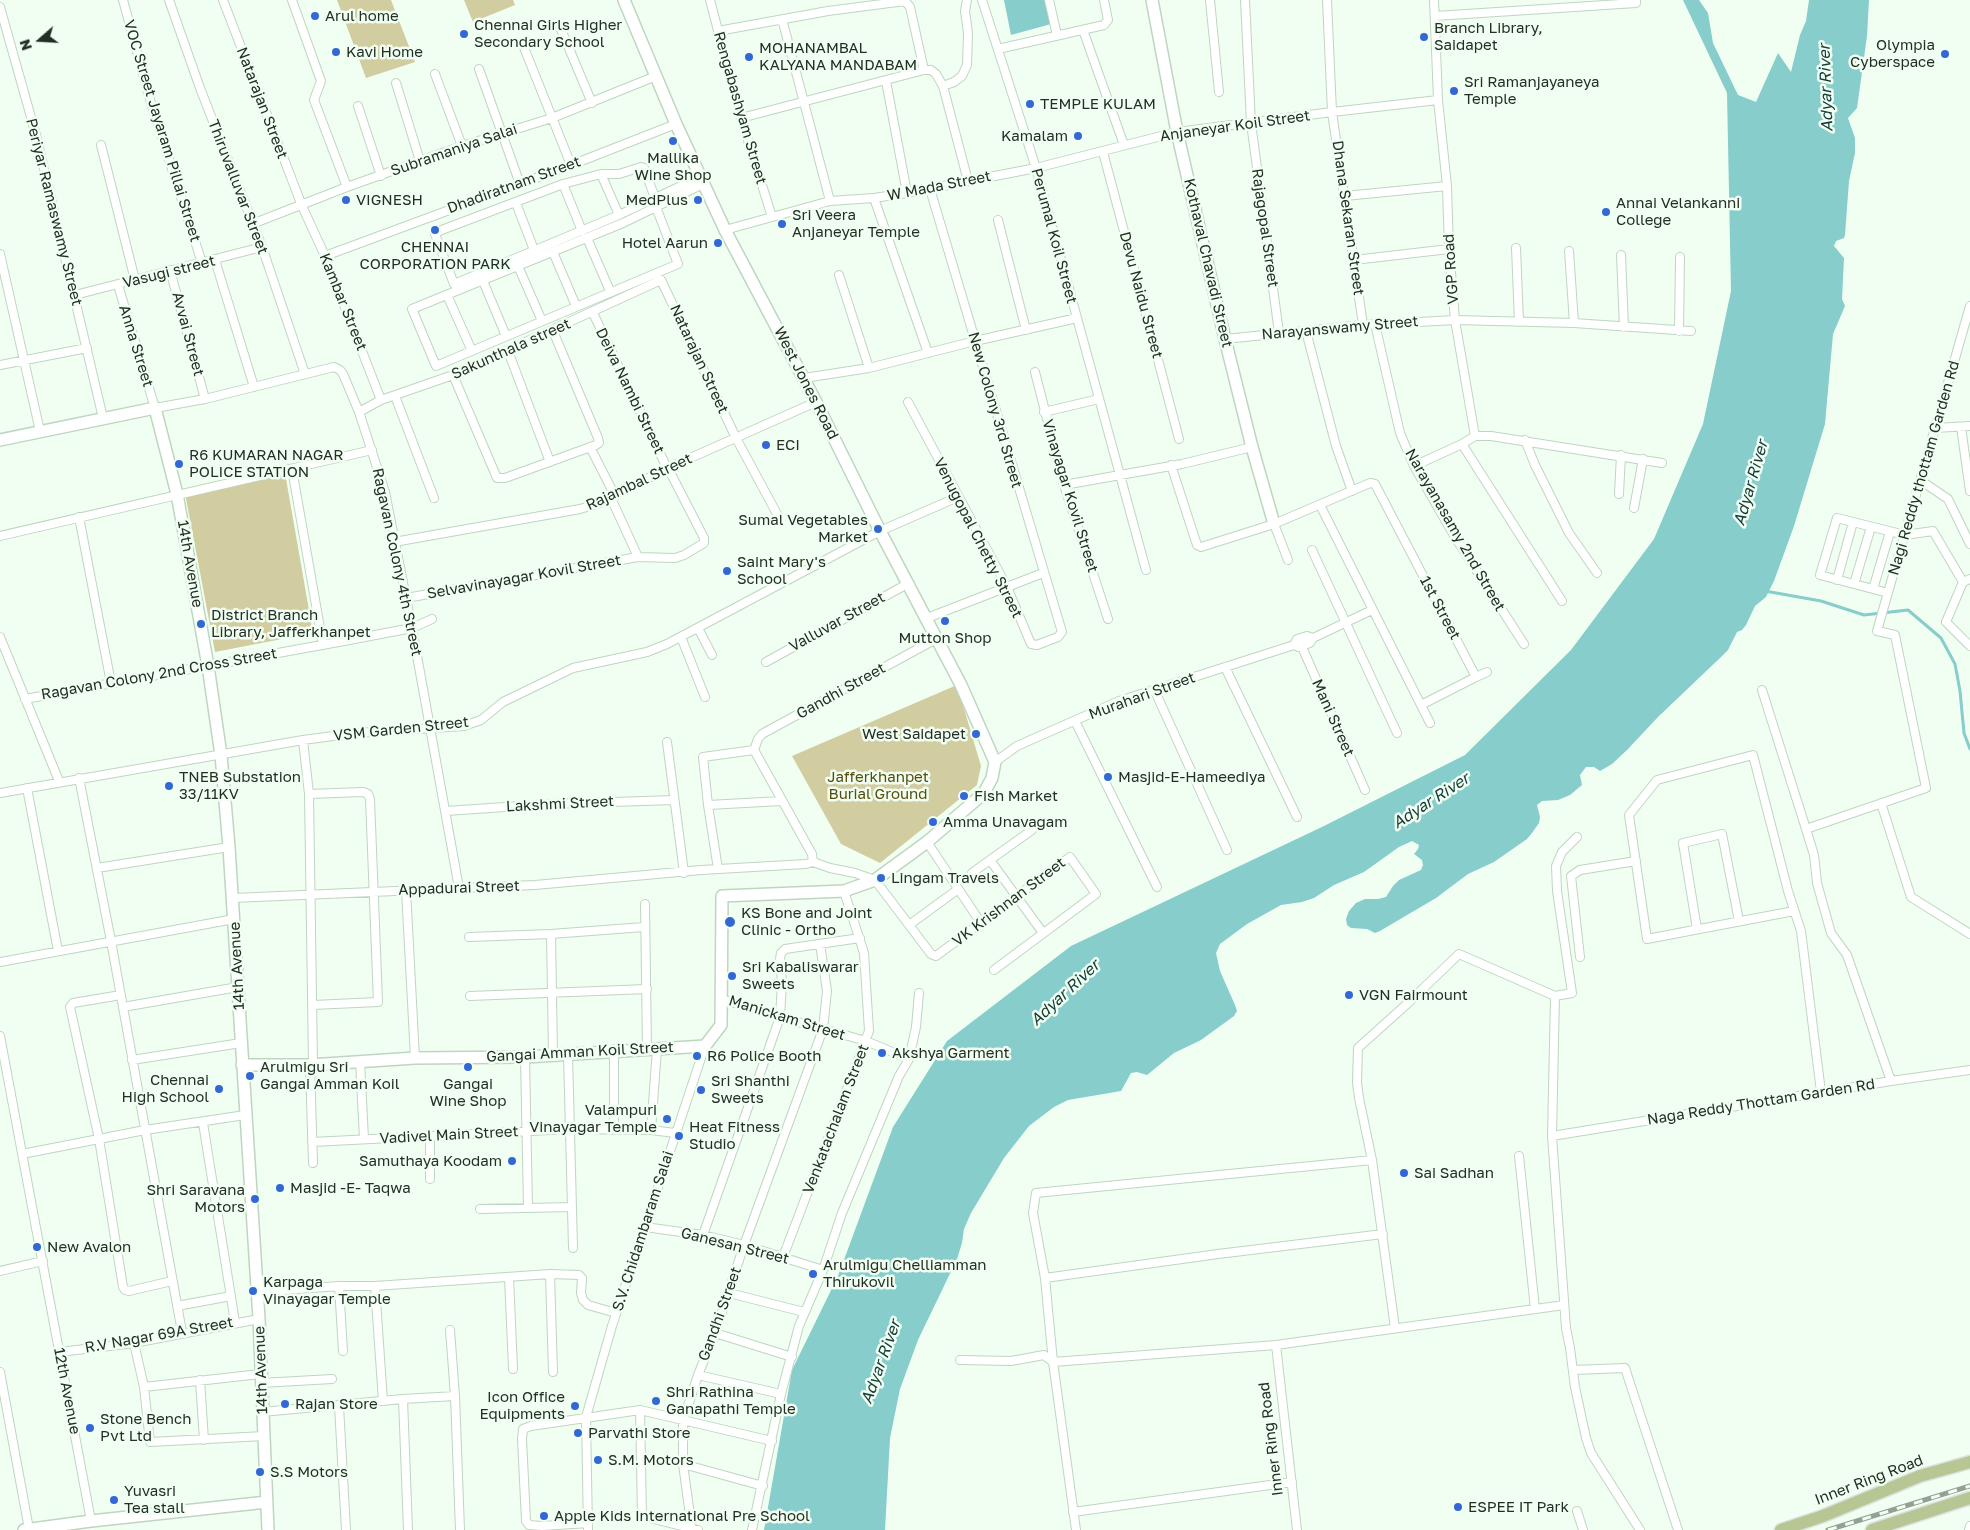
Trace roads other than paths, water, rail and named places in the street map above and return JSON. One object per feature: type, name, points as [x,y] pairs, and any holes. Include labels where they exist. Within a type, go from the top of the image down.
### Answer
[{"type":"main road","name":"Inner Ring Road","points":[[1781,1530],[1824,1516],[1920,1476],[1970,1462]]},
{"type":"main road","points":[[1872,1530],[1970,1498]]},
{"type":"street","name":"VOC Street Jayaram Pillai Street","points":[[123,0],[150,102],[202,263]]},
{"type":"street","name":"Thiruvalluvar Street","points":[[170,0],[200,88],[262,247],[305,374]]},
{"type":"street","name":"Natarajan Street","points":[[223,0],[302,206]]},
{"type":"street","points":[[292,0],[321,81],[314,100],[347,187]]},
{"type":"street","name":"West Jones Road","points":[[624,0],[676,124],[725,230],[804,378],[880,531],[927,618],[961,685],[995,762]]},
{"type":"street","name":"Rengabashyam Street","points":[[710,0],[741,118],[772,217]]},
{"type":"street","points":[[943,86],[954,82],[962,76],[967,65],[968,33],[965,11],[967,0]]},
{"type":"street","name":"Perumal Koil Street","points":[[982,0],[1036,168],[1146,570]]},
{"type":"street","points":[[1049,0],[1057,35]]},
{"type":"street","points":[[998,49],[1107,23],[1104,0]]},
{"type":"street","name":"Kothaval Chavadi Street","points":[[1152,0],[1177,132],[1225,338],[1252,447],[1274,524]]},
{"type":"street","points":[[1210,0],[1219,92]]},
{"type":"street","name":"Rajagopal Street","points":[[1245,0],[1251,123],[1279,333]]},
{"type":"street","name":"Dhana Sekaran Street","points":[[1327,0],[1332,112],[1363,325]]},
{"type":"street","name":"VGP Road","points":[[1434,0],[1438,100],[1447,186],[1454,320],[1475,436]]},
{"type":"street","points":[[1435,16],[1580,4],[1636,4],[1636,0]]},
{"type":"street","points":[[718,31],[828,11],[905,1],[910,7],[924,70]]},
{"type":"street","name":"Periyar Ramaswamy Street","points":[[0,7],[36,135],[103,418]]},
{"type":"street","points":[[782,19],[830,201]]},
{"type":"street","points":[[560,27],[592,103]]},
{"type":"street","points":[[1083,30],[1124,145]]},
{"type":"street","points":[[524,45],[571,165]]},
{"type":"street","points":[[479,69],[520,184]]},
{"type":"street","points":[[741,118],[930,70],[936,74],[943,86],[968,180]]},
{"type":"street","points":[[436,74],[462,146]]},
{"type":"street","name":"Subramaniya Salai","points":[[252,224],[347,187],[462,146],[552,118],[656,76]]},
{"type":"street","points":[[886,81],[906,193]]},
{"type":"street","points":[[396,83],[420,161]]},
{"type":"street","name":"Anjaneyar Koil Street","points":[[1036,168],[1177,132],[1438,100]]},
{"type":"street","points":[[358,106],[380,176]]},
{"type":"street","name":"Dhadiratnam Street","points":[[325,256],[676,124]]},
{"type":"street","points":[[101,145],[135,280]]},
{"type":"street","name":"Devu Naidu Street","points":[[1103,152],[1179,439]]},
{"type":"street","points":[[655,198],[642,167],[619,174],[601,174],[563,184],[435,234],[454,284],[582,231],[655,198],[702,181]]},
{"type":"street","name":"W Mada Street","points":[[725,230],[830,201],[874,198],[906,193],[1036,168]]},
{"type":"street","points":[[601,174],[619,215]]},
{"type":"street","points":[[656,207],[679,264],[610,291],[436,366],[412,308],[587,238],[656,207],[702,181]]},
{"type":"street","points":[[563,184],[582,231]]},
{"type":"street","points":[[1345,196],[1447,186]]},
{"type":"street","name":"New Colony 3rd Street","points":[[930,188],[1062,632]]},
{"type":"street","points":[[874,198],[928,352]]},
{"type":"street","points":[[516,203],[534,250]]},
{"type":"street","name":"Kambar Street","points":[[302,206],[325,256],[381,400]]},
{"type":"street","points":[[998,220],[1026,330]]},
{"type":"street","points":[[587,238],[610,291]]},
{"type":"street","name":"Vasugi street","points":[[75,295],[262,247]]},
{"type":"street","points":[[1516,248],[1519,322]]},
{"type":"street","points":[[1354,260],[1449,249]]},
{"type":"street","points":[[1569,251],[1574,323]]},
{"type":"street","points":[[553,252],[576,306]]},
{"type":"street","points":[[0,254],[40,431]]},
{"type":"street","points":[[1621,255],[1624,328]]},
{"type":"street","points":[[1679,330],[1680,257]]},
{"type":"street","points":[[215,260],[254,387]]},
{"type":"street","points":[[518,266],[542,321]]},
{"type":"street","name":"Avvai Street","points":[[170,270],[206,399]]},
{"type":"street","points":[[839,275],[869,368]]},
{"type":"street","name":"Natarajan Street","points":[[661,280],[736,438],[777,514]]},
{"type":"street","name":"Sakunthala street","points":[[359,412],[381,400],[453,376],[661,280]]},
{"type":"street","points":[[483,281],[507,351],[550,462]]},
{"type":"street","name":"Anna Street","points":[[118,285],[155,408]]},
{"type":"street","points":[[447,294],[472,351]]},
{"type":"street","name":"Nagi Reddy thottam Garden Rd","points":[[1881,803],[1926,788],[1895,635],[1878,630],[1970,306]]},
{"type":"street","name":"Deiva Nambi Street","points":[[592,313],[704,538],[704,543],[675,558],[638,557]]},
{"type":"street","points":[[804,378],[869,368],[928,352],[1077,318]]},
{"type":"street","name":"Narayanswamy Street","points":[[1225,338],[1375,324],[1454,320],[1574,323],[1624,328],[1691,331]]},
{"type":"street","name":"Narayanasamy 2nd Street","points":[[1375,324],[1400,434],[1414,466],[1455,537],[1524,644]]},
{"type":"street","points":[[453,376],[495,476],[498,478],[505,478],[599,443],[553,331]]},
{"type":"street","points":[[1171,465],[1199,546],[1274,524],[1352,491],[1336,446],[1306,331]]},
{"type":"street","points":[[0,365],[87,348]]},
{"type":"street","name":"Ragavan Colony 4th Street","points":[[155,408],[206,399],[334,368],[340,370],[343,374],[359,412],[385,492],[460,888]]},
{"type":"street","name":"Vinayagar Kovil Street","points":[[1035,372],[1064,485],[1108,619]]},
{"type":"street","points":[[395,396],[434,498]]},
{"type":"street","points":[[1044,412],[1100,400]]},
{"type":"street","name":"Rajambal Street","points":[[394,542],[580,509],[613,497],[668,468],[816,402]]},
{"type":"street","name":"Venugopal Chetty Street","points":[[908,402],[1006,587],[1031,644],[1037,645],[1058,636],[1062,632]]},
{"type":"street","points":[[0,440],[155,408]]},
{"type":"street","name":"14th Avenue","points":[[155,408],[177,494],[208,666],[221,755],[233,898],[259,1318],[260,1379],[268,1530]]},
{"type":"street","points":[[1935,428],[1970,426]]},
{"type":"street","points":[[1961,427],[1970,491]]},
{"type":"street","points":[[1414,466],[1475,436],[1525,440],[1662,463]]},
{"type":"street","points":[[1525,440],[1547,491],[1569,533],[1597,573]]},
{"type":"street","points":[[1462,444],[1562,601]]},
{"type":"street","name":"Selvavinayagar Kovil Street","points":[[406,598],[638,557],[590,447]]},
{"type":"street","points":[[1064,485],[1171,465],[1252,447]]},
{"type":"street","points":[[0,536],[372,450]]},
{"type":"street","points":[[1619,494],[1621,455]]},
{"type":"street","points":[[1634,508],[1643,459]]},
{"type":"street","points":[[292,469],[323,645]]},
{"type":"street","points":[[1920,480],[1948,499],[1970,544]]},
{"type":"street","name":"1st Street","points":[[1352,491],[1370,483],[1375,484],[1476,678]]},
{"type":"street","name":"VSM Garden Street","points":[[0,793],[59,781],[303,740],[356,733],[464,726],[481,720],[503,702],[572,668],[647,652],[681,637],[880,531],[958,497]]},
{"type":"street","points":[[1320,505],[1430,723]]},
{"type":"street","points":[[79,517],[111,683]]},
{"type":"street","points":[[1888,593],[1820,576],[1837,518],[1905,535],[1933,531],[1967,580],[1946,622],[1970,646]]},
{"type":"street","points":[[1837,580],[1853,522]]},
{"type":"street","points":[[1274,524],[1288,560]]},
{"type":"street","points":[[1854,584],[1871,527]]},
{"type":"street","points":[[1873,589],[1890,532]]},
{"type":"street","points":[[1312,550],[1397,733]]},
{"type":"street","points":[[927,618],[1043,573]]},
{"type":"street","name":"Valluvar Street","points":[[766,662],[909,583]]},
{"type":"street","points":[[1345,624],[1372,610]]},
{"type":"street","name":"Ragavan Colony 2nd Cross Street","points":[[25,699],[412,628],[432,620]]},
{"type":"street","name":"Murahari Street","points":[[995,762],[1017,746],[1119,701],[1298,646],[1297,639],[1307,636],[1313,638],[1345,624]]},
{"type":"street","points":[[698,628],[712,655]]},
{"type":"street","points":[[0,637],[59,781]]},
{"type":"street","points":[[681,637],[706,697]]},
{"type":"street","name":"Gandhi Street","points":[[754,750],[762,734],[936,639]]},
{"type":"street","name":"Mani Street","points":[[1298,646],[1365,790]]},
{"type":"street","points":[[1225,667],[1297,817]]},
{"type":"street","points":[[1421,705],[1487,672]]},
{"type":"street","points":[[1154,689],[1227,850]]},
{"type":"street","points":[[1762,690],[1814,855],[1817,883],[1831,933],[1847,955],[1891,1081]]},
{"type":"street","points":[[1075,721],[1157,887]]},
{"type":"street","points":[[303,740],[309,794],[313,1005],[313,1163]]},
{"type":"street","points":[[667,742],[684,873]]},
{"type":"street","points":[[718,869],[703,757],[754,750],[812,854],[813,862],[875,880]]},
{"type":"street","points":[[1794,911],[1647,939],[1629,815],[1658,780],[1753,755],[1801,931],[1822,1092]]},
{"type":"street","points":[[705,1046],[721,1024],[722,896],[844,891],[875,880],[927,842],[984,793],[992,778],[995,762]]},
{"type":"street","points":[[79,778],[112,941],[182,1332]]},
{"type":"street","points":[[27,788],[58,951]]},
{"type":"street","points":[[309,794],[363,792],[368,794],[370,800],[378,1002],[313,1005]]},
{"type":"street","name":"Lakshmi Street","points":[[446,811],[549,804],[674,800]]},
{"type":"street","points":[[708,805],[782,801]]},
{"type":"street","points":[[1806,829],[1881,803],[1911,897],[1970,934]]},
{"type":"street","points":[[972,873],[1032,830]]},
{"type":"street","points":[[1697,929],[1683,843],[1722,834],[1739,921]]},
{"type":"street","points":[[1395,1328],[1372,1160],[1359,1098],[1358,1048],[1459,954],[1555,996],[1572,993],[1560,920],[1556,866],[1562,852],[1577,837]]},
{"type":"street","points":[[927,842],[957,890],[981,923]]},
{"type":"street","points":[[97,868],[229,847]]},
{"type":"street","name":"VK Krishnan Street","points":[[875,880],[931,954],[936,956],[1016,898],[1067,857],[1071,858],[1096,893],[994,970]]},
{"type":"street","points":[[990,860],[1043,934]]},
{"type":"street","name":"Appadurai Street","points":[[233,898],[535,885],[813,862]]},
{"type":"street","points":[[1580,957],[1571,876],[1580,870],[1636,862]]},
{"type":"street","points":[[406,890],[415,1058]]},
{"type":"street","points":[[909,925],[957,890]]},
{"type":"street","name":"Venkatachalam Street","points":[[783,1257],[869,1031],[864,953],[844,891]]},
{"type":"street","points":[[645,904],[644,926],[647,989],[652,1049],[650,1130]]},
{"type":"street","points":[[0,962],[234,919]]},
{"type":"street","points":[[469,936],[551,934],[644,926]]},
{"type":"street","points":[[551,934],[554,1055]]},
{"type":"street","points":[[703,1236],[780,1018],[781,953],[785,949],[860,938]]},
{"type":"street","name":"Gandhi Street","points":[[694,1530],[683,1464],[683,1421],[698,1375],[716,1333],[744,1245],[823,1029],[827,991],[820,944]]},
{"type":"street","points":[[123,1007],[238,987]]},
{"type":"street","points":[[470,996],[647,989]]},
{"type":"street","points":[[752,1530],[763,1486],[781,1394],[804,1312],[823,1270],[842,1213],[899,1076],[910,1059],[916,1027],[919,994]]},
{"type":"street","points":[[121,995],[70,1005],[99,1139],[124,1289],[129,1291],[172,1281]]},
{"type":"street","points":[[1555,996],[1552,1136],[1566,1328],[1586,1438],[1591,1453],[1640,1530]]},
{"type":"street","name":"Manickam Street","points":[[721,998],[780,1018],[866,1041],[910,1059]]},
{"type":"street","name":"12th Avenue","points":[[0,1036],[91,1521]]},
{"type":"street","points":[[132,1060],[241,1043]]},
{"type":"street","name":"Gangai Amman Koil Street","points":[[242,1065],[312,1064],[415,1058],[524,1057],[705,1046]]},
{"type":"street","name":"S.V. Chidambaram Salai","points":[[588,1527],[586,1417],[616,1313],[705,1046]]},
{"type":"street","points":[[614,1052],[614,1129]]},
{"type":"street","points":[[568,1054],[573,1248]]},
{"type":"street","points":[[524,1057],[528,1208]]},
{"type":"street","points":[[360,1061],[364,1139]]},
{"type":"street","name":"Naga Reddy Thottam Garden Rd","points":[[1552,1136],[1970,1070]]},
{"type":"street","points":[[22,1154],[146,1130],[245,1115]]},
{"type":"street","points":[[203,1122],[235,1322]]},
{"type":"street","name":"Vadivel Main Street","points":[[312,1142],[570,1129],[650,1130],[675,1133]]},
{"type":"street","points":[[430,1137],[430,1180]]},
{"type":"street","points":[[1519,1156],[1535,1309]]},
{"type":"street","points":[[1076,1530],[1052,1362],[1046,1278],[1033,1213],[1036,1193],[1372,1160]]},
{"type":"street","points":[[480,1209],[571,1207]]},
{"type":"street","name":"Ganesan Street","points":[[645,1227],[703,1236],[744,1245],[823,1270]]},
{"type":"street","points":[[1046,1278],[1218,1254],[1383,1234]]},
{"type":"street","points":[[0,1270],[43,1261]]},
{"type":"street","points":[[256,1292],[550,1274],[581,1275],[583,1300],[588,1305],[616,1313]]},
{"type":"street","points":[[550,1274],[553,1372]]},
{"type":"street","points":[[509,1277],[513,1369]]},
{"type":"street","points":[[339,1286],[342,1352]]},
{"type":"street","points":[[375,1286],[383,1401]]},
{"type":"street","points":[[729,1293],[804,1312]]},
{"type":"street","points":[[177,1306],[231,1296]]},
{"type":"street","points":[[960,1360],[1011,1361],[1044,1355],[1052,1362],[1276,1345],[1564,1306]]},
{"type":"street","name":"R.V Nagar 69A Street","points":[[60,1352],[134,1343],[259,1318]]},
{"type":"street","points":[[450,1330],[455,1396],[460,1530]]},
{"type":"street","points":[[716,1333],[792,1357]]},
{"type":"street","points":[[134,1343],[144,1387],[150,1442],[264,1436]]},
{"type":"street","name":"Inner Ring Road","points":[[1276,1345],[1298,1530]]},
{"type":"street","points":[[1573,1370],[1625,1368],[1678,1530]]},
{"type":"street","points":[[0,1372],[27,1529],[267,1502]]},
{"type":"street","points":[[698,1375],[781,1394]]},
{"type":"street","points":[[144,1387],[200,1380],[332,1379]]},
{"type":"street","points":[[200,1380],[204,1440]]},
{"type":"street","points":[[262,1412],[455,1396]]},
{"type":"street","points":[[403,1399],[408,1530]]},
{"type":"street","points":[[339,1406],[346,1530]]},
{"type":"street","points":[[640,1410],[642,1516],[694,1530]]},
{"type":"street","points":[[588,1527],[528,1525],[526,1521],[522,1439],[524,1429],[531,1426],[640,1410],[772,1441]]},
{"type":"street","points":[[683,1464],[763,1486]]},
{"type":"street","points":[[1073,1512],[1292,1482]]},
{"type":"street","points":[[1577,1511],[1583,1530]]},
{"type":"water","points":[[1004,0],[1045,0],[1051,24],[1011,35]]},
{"type":"water","name":"Adyar River","points":[[1683,0],[1699,0],[1708,13],[1713,43],[1738,95],[1756,102],[1778,53],[1791,72],[1800,35],[1806,21],[1809,0],[1869,0],[1867,36],[1857,108],[1848,118],[1855,138],[1855,153],[1849,181],[1845,235],[1844,238],[1836,241],[1834,246],[1844,258],[1842,299],[1845,306],[1833,334],[1825,424],[1794,526],[1774,581],[1766,597],[1755,606],[1746,625],[1737,632],[1728,650],[1658,717],[1627,750],[1612,764],[1600,771],[1594,767],[1586,767],[1580,775],[1582,785],[1570,795],[1558,800],[1542,801],[1537,805],[1540,817],[1539,823],[1532,833],[1527,839],[1494,862],[1468,874],[1436,898],[1380,931],[1375,933],[1367,929],[1351,928],[1347,925],[1346,919],[1349,911],[1356,903],[1365,899],[1386,897],[1399,880],[1421,870],[1422,860],[1414,854],[1419,845],[1412,841],[1399,847],[1364,872],[1334,885],[1314,898],[1281,905],[1247,924],[1220,944],[1216,953],[1220,971],[1237,1011],[1234,1016],[1201,1040],[1174,1053],[1147,1075],[1137,1072],[1131,1073],[1121,1091],[1068,1100],[1054,1107],[1029,1126],[1004,1158],[971,1213],[964,1229],[957,1259],[918,1340],[900,1389],[890,1438],[885,1530],[764,1530],[792,1370],[838,1276],[893,1127],[947,1041],[1071,946],[1324,826],[1465,755],[1571,650],[1654,539],[1703,424],[1731,291],[1727,93]]},
{"type":"waterway","points":[[1765,591],[1821,601],[1864,615],[1908,610],[1941,638],[1955,664],[1964,733],[1970,749]]},
{"type":"railway","points":[[1828,1530],[1970,1486]]},
{"type":"place","name":"Arul home","points":[[315,16]]},
{"type":"place","name":"Chennai Girls Higher Secondary School","points":[[464,34]]},
{"type":"place","name":"Branch Library, Saidapet","points":[[1424,37]]},
{"type":"place","name":"Kavi Home","points":[[336,52]]},
{"type":"place","name":"Olympia Cyberspace","points":[[1945,54]]},
{"type":"place","name":"MOHANAMBAL KALYANA MANDABAM","points":[[749,57]]},
{"type":"place","name":"Sri Ramanjayaneya Temple","points":[[1454,91]]},
{"type":"place","name":"TEMPLE KULAM","points":[[1030,104]]},
{"type":"place","name":"Kamalam","points":[[1078,136]]},
{"type":"place","name":"Mallika Wine Shop","points":[[673,141]]},
{"type":"place","name":"VIGNESH","points":[[346,200]]},
{"type":"place","name":"MedPlus","points":[[698,200]]},
{"type":"place","name":"Annai Velankanni College","points":[[1606,212]]},
{"type":"place","name":"Sri Veera Anjaneyar Temple","points":[[782,224]]},
{"type":"place","name":"CHENNAI CORPORATION PARK","points":[[435,230]]},
{"type":"place","name":"Hotel Aarun","points":[[718,243]]},
{"type":"place","name":"ECI","points":[[766,445]]},
{"type":"place","name":"R6 KUMARAN NAGAR POLICE STATION","points":[[179,464]]},
{"type":"place","name":"Sumal Vegetables Market","points":[[878,529]]},
{"type":"place","name":"Saint Mary's School","points":[[727,571]]},
{"type":"place","name":"Mutton Shop","points":[[945,621]]},
{"type":"place","name":"District Branch Library, Jafferkhanpet","points":[[201,624]]},
{"type":"place","name":"West Saidapet","points":[[976,734]]},
{"type":"place","name":"Masjid-E-Hameediya","points":[[1108,777]]},
{"type":"place","name":"TNEB Substation 33/11KV","points":[[169,786]]},
{"type":"place","name":"Fish Market","points":[[964,796]]},
{"type":"place","name":"Amma Unavagam","points":[[933,822]]},
{"type":"place","name":"Lingam Travels","points":[[881,878]]},
{"type":"place","name":"KS Bone and Joint Clinic - Ortho","points":[[730,922]]},
{"type":"place","name":"Sri Kabaliswarar Sweets","points":[[732,976]]},
{"type":"place","name":"VGN Fairmount","points":[[1349,995]]},
{"type":"place","name":"Akshya Garment","points":[[882,1053]]},
{"type":"place","name":"R6 Police Booth","points":[[697,1056]]},
{"type":"place","name":"Gangai Wine Shop","points":[[468,1067]]},
{"type":"place","name":"Arulmigu Sri Gangai Amman Koil","points":[[250,1076]]},
{"type":"place","name":"Chennai High School","points":[[219,1089]]},
{"type":"place","name":"Sri Shanthi Sweets","points":[[701,1090]]},
{"type":"place","name":"Valampuri Vinayagar Temple","points":[[667,1119]]},
{"type":"place","name":"Heat Fitness Studio","points":[[679,1136]]},
{"type":"place","name":"Samuthaya Koodam","points":[[512,1161]]},
{"type":"place","name":"Sai Sadhan","points":[[1404,1173]]},
{"type":"place","name":"Masjid -E- Taqwa","points":[[280,1188]]},
{"type":"place","name":"Shri Saravana Motors","points":[[255,1199]]},
{"type":"place","name":"New Avalon","points":[[37,1247]]},
{"type":"place","name":"Arulmigu Chelliamman Thirukovil","points":[[813,1274]]},
{"type":"place","name":"Karpaga Vinayagar Temple","points":[[253,1291]]},
{"type":"place","name":"Shri Rathina Ganapathi Temple","points":[[656,1401]]},
{"type":"place","name":"Rajan Store","points":[[285,1404]]},
{"type":"place","name":"Icon Office Equipments","points":[[575,1406]]},
{"type":"place","name":"Stone Bench Pvt Ltd","points":[[90,1428]]},
{"type":"place","name":"Parvathi Store","points":[[578,1433]]},
{"type":"place","name":"S.M. Motors","points":[[598,1460]]},
{"type":"place","name":"S.S Motors","points":[[260,1472]]},
{"type":"place","name":"Yuvasri Tea stall","points":[[114,1500]]},
{"type":"place","name":"ESPEE IT Park","points":[[1458,1507]]},
{"type":"place","name":"Apple Kids International Pre School","points":[[544,1516]]},
{"type":"park label","name":"Jafferkhanpet Burial Ground","points":[[878,786]]}]
